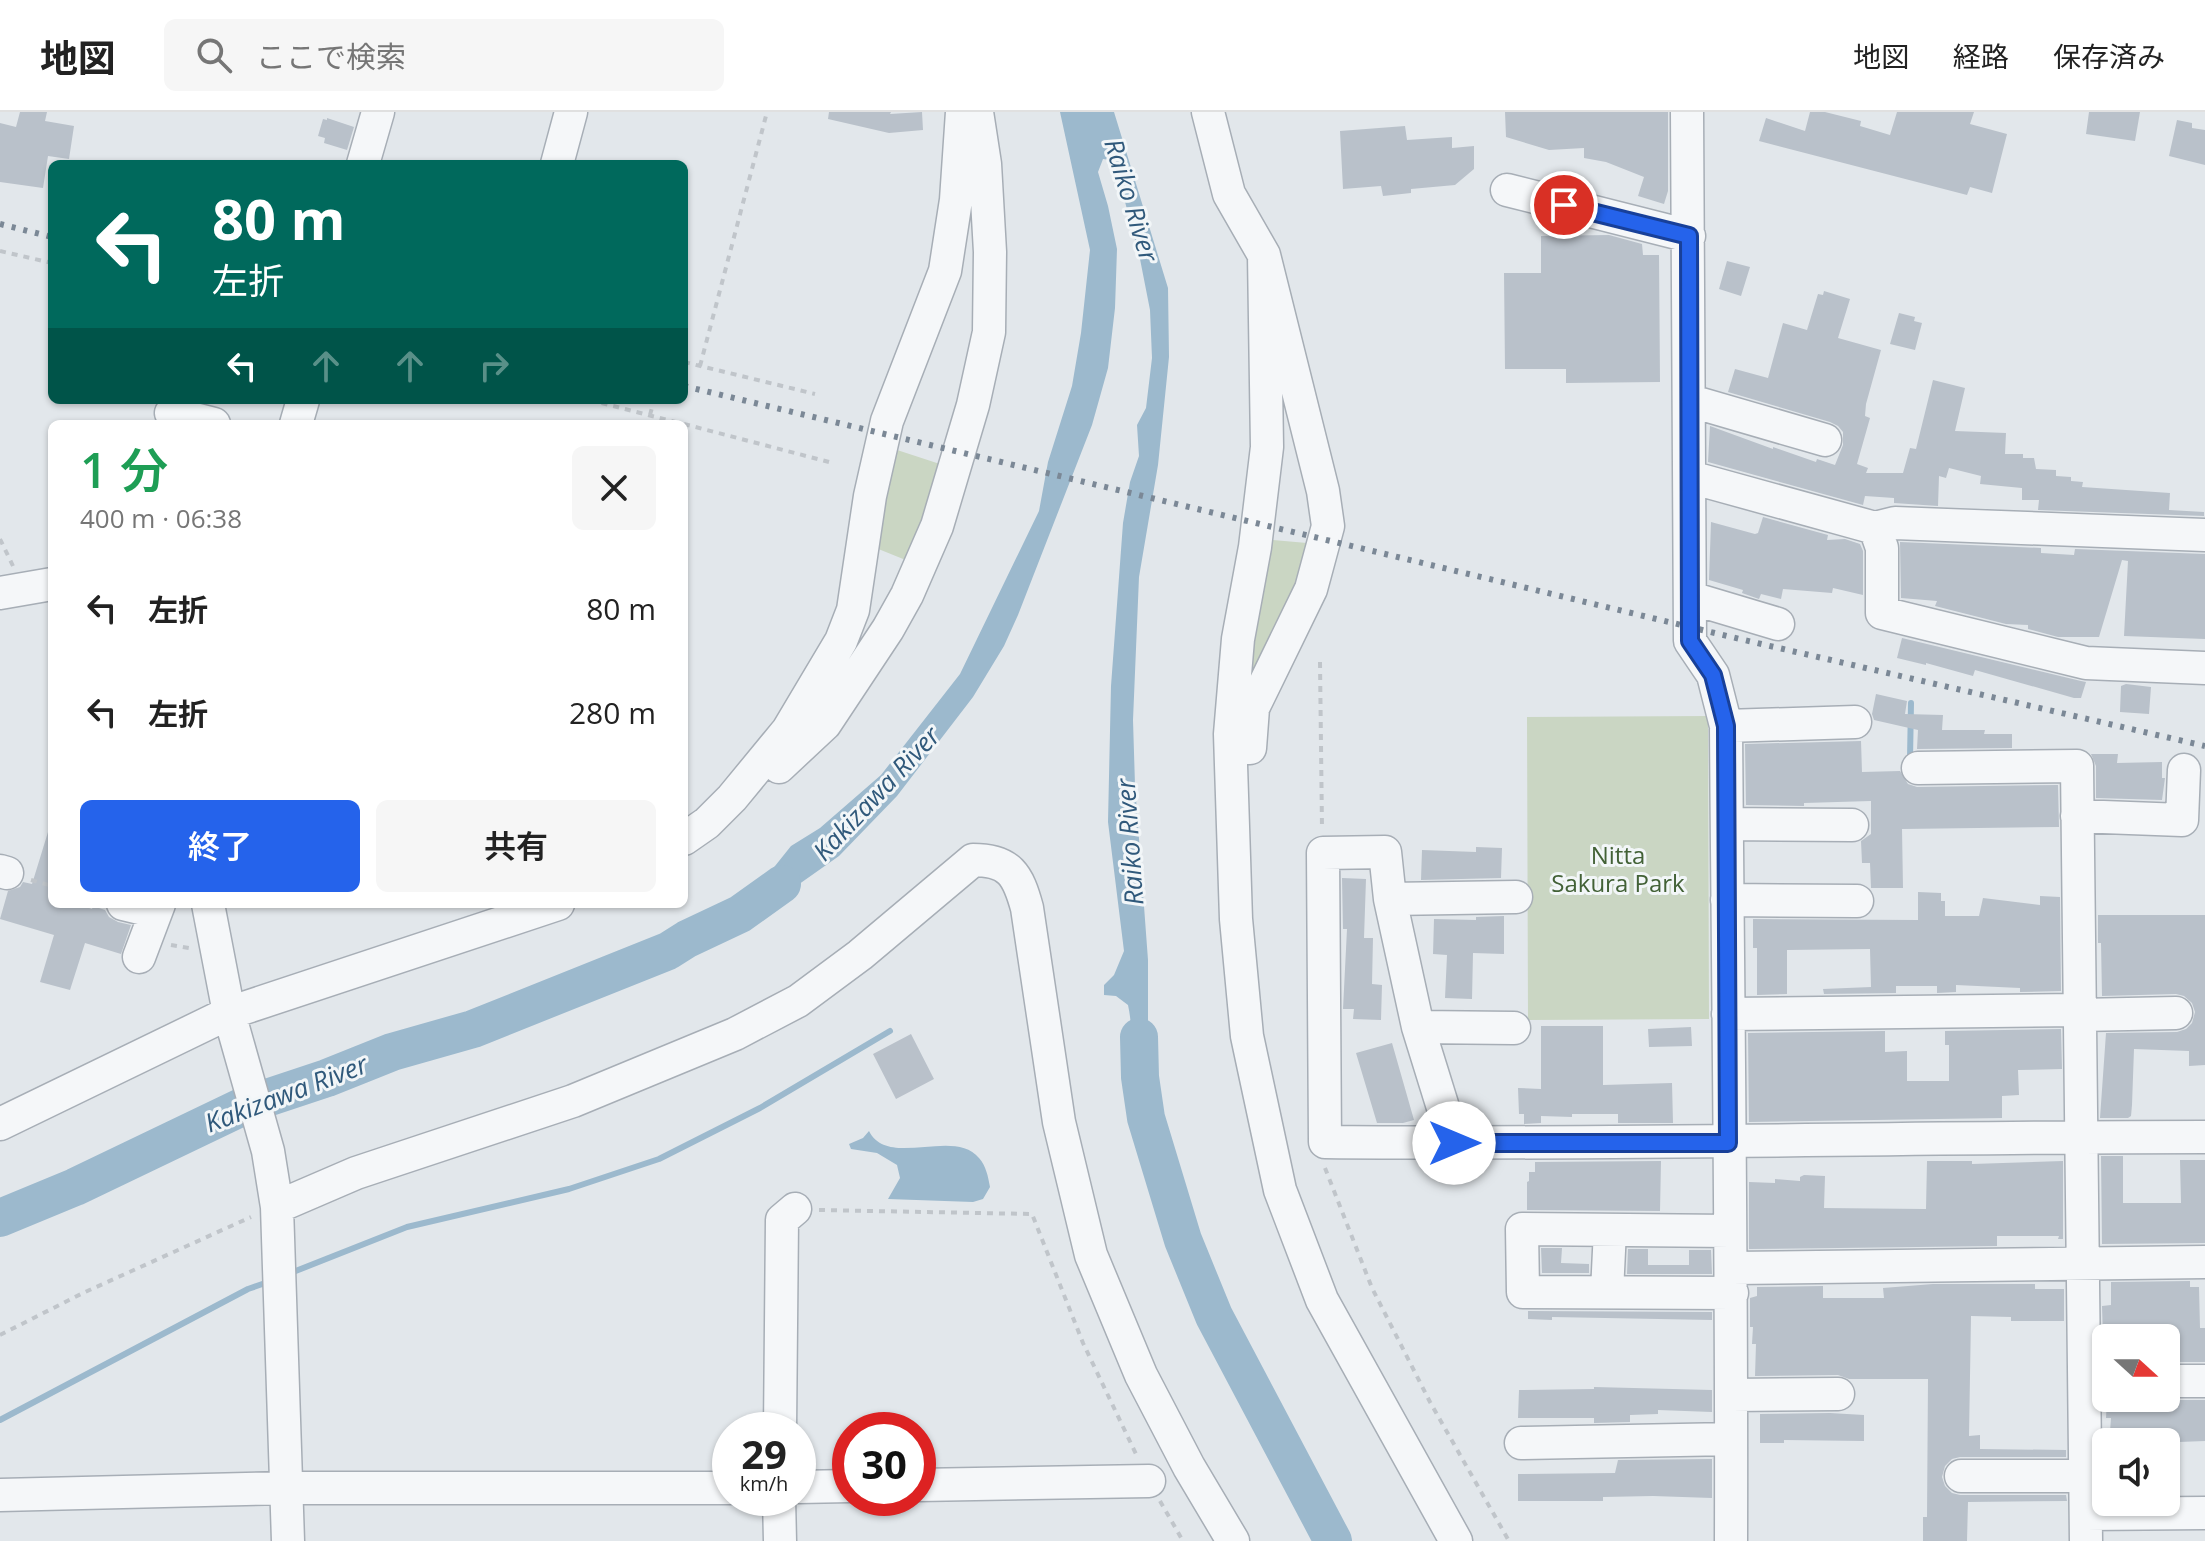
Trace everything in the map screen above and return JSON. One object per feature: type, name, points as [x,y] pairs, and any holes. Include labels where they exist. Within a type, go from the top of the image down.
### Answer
[{"type":"street","points":[[364,160],[378,112]]},
{"type":"street","points":[[558,160],[571,112]]},
{"type":"street","points":[[688,836],[710,819],[752,776],[788,730],[841,641],[853,610],[870,496],[887,421],[945,271],[956,200],[962,112]]},
{"type":"street","points":[[710,819],[749,797],[825,724],[888,629],[907,595],[937,526],[973,405],[989,332],[987,193],[977,112]]},
{"type":"street","points":[[1208,112],[1229,194],[1264,255],[1323,491],[1328,526],[1311,589],[1253,708],[1236,919]]},
{"type":"street","points":[[1687,112],[1690,641],[1713,675],[1726,726],[1728,1143],[1732,1281],[1731,1541]]},
{"type":"street","points":[[1507,190],[1689,236]]},
{"type":"street","points":[[1264,255],[1267,447],[1255,547],[1238,639],[1230,734],[1236,919],[1247,1036],[1280,1190],[1322,1300],[1456,1541]]},
{"type":"street","points":[[1691,401],[1825,440]]},
{"type":"street","points":[[171,413],[198,420]]},
{"type":"street","points":[[1690,477],[1875,528],[1895,523],[2205,535]]},
{"type":"street","points":[[1875,528],[1882,548],[1882,613],[2086,663],[2205,668]]},
{"type":"street","points":[[0,593],[48,585]]},
{"type":"street","points":[[1691,598],[1778,624]]},
{"type":"street","points":[[1726,726],[1855,722]]},
{"type":"street","points":[[1918,768],[2077,766],[2082,1262],[2092,1354]]},
{"type":"street","points":[[2077,816],[2182,820],[2184,770]]},
{"type":"street","points":[[1727,824],[1852,825]]},
{"type":"street","points":[[1454,1143],[1418,1027],[1390,899],[1385,852],[1323,853],[1325,1142],[1454,1143],[1728,1143],[2205,1137]]},
{"type":"street","points":[[276,1199],[573,1101],[735,1034],[798,1001],[860,955],[973,860],[991,860],[1007,868],[1020,882],[1027,908],[1059,1122],[1091,1255],[1141,1375],[1189,1467],[1233,1541]]},
{"type":"street","points":[[1390,899],[1516,897]]},
{"type":"street","points":[[1727,900],[1857,901]]},
{"type":"street","points":[[139,957],[158,908]]},
{"type":"street","points":[[209,908],[231,1020],[268,1151],[276,1199],[288,1541]]},
{"type":"street","points":[[0,1124],[231,1020],[547,908]]},
{"type":"street","points":[[1728,1014],[2176,1013]]},
{"type":"street","points":[[1418,1027],[1514,1028]]},
{"type":"street","points":[[780,1412],[782,1220],[795,1209]]},
{"type":"street","points":[[1730,1231],[1522,1229],[1523,1292],[1607,1292],[1732,1281],[2082,1262],[2205,1262]]},
{"type":"street","points":[[1607,1292],[1610,1230]]},
{"type":"street","points":[[2180,1381],[2205,1381]]},
{"type":"street","points":[[1732,1395],[1838,1394]]},
{"type":"street","points":[[2092,1410],[2085,1476],[2086,1527],[2205,1513]]},
{"type":"street","points":[[1521,1443],[1731,1439]]},
{"type":"street","points":[[1961,1476],[2085,1476]]},
{"type":"street","points":[[936,1485],[1149,1481]]},
{"type":"street","points":[[0,1495],[288,1488],[712,1488]]},
{"type":"street","points":[[779,1516],[780,1541]]},
{"type":"path","points":[[700,366],[767,112]]},
{"type":"path","points":[[0,251],[48,262]]},
{"type":"path","points":[[688,363],[815,394]]},
{"type":"path","points":[[606,404],[666,420]]},
{"type":"path","points":[[650,415],[653,404]]},
{"type":"path","points":[[688,425],[829,462]]},
{"type":"path","points":[[1320,662],[1323,853]]},
{"type":"path","points":[[1325,1142],[1323,1162],[1372,1288],[1430,1402],[1509,1541]]},
{"type":"path","points":[[0,1335],[276,1199]]},
{"type":"path","points":[[795,1209],[1032,1214],[1083,1343],[1149,1481],[1183,1541]]},
{"type":"green space","points":[[891,448],[946,466],[913,563],[871,546]]},
{"type":"green space","points":[[1263,539],[1307,543],[1300,579],[1237,713]]},
{"type":"green space","name":"Nitta Sakura Park","points":[[1708,716],[1709,1019],[1528,1020],[1527,717]]},
{"type":"water","points":[[1060,112],[1114,112],[1168,288],[1169,357],[1158,465],[1139,577],[1133,720],[1148,960],[1148,1086],[1134,1090],[1128,1005],[1116,996],[1104,995],[1104,985],[1114,975],[1124,951],[1108,822],[1111,686],[1123,523],[1130,482],[1139,456],[1137,425],[1146,408],[1152,358],[1150,310],[1140,259],[1118,175],[1110,160],[1103,159],[1098,172],[1117,249],[1115,308],[1108,368],[1092,425],[1004,646],[973,697],[897,796],[839,856],[744,923],[734,905],[767,876],[791,846],[820,828],[881,775],[960,674],[1039,511],[1048,462],[1072,386],[1090,250]]},
{"type":"water","points":[[869,1131],[878,1142],[891,1147],[954,1146],[968,1149],[983,1164],[990,1187],[983,1199],[973,1202],[888,1199],[900,1178],[897,1165],[877,1153],[851,1149],[849,1144],[863,1138]]},
{"type":"building","points":[[20,112],[47,112],[45,121],[74,126],[69,159],[48,156],[43,188],[0,182],[0,123],[16,127]]},
{"type":"building","points":[[829,112],[922,112],[923,130],[889,133],[828,119]]},
{"type":"building","points":[[1505,112],[1668,112],[1668,191],[1664,204],[1638,196],[1644,177],[1606,162],[1584,158],[1584,148],[1549,150],[1506,137]]},
{"type":"building","points":[[1810,112],[1825,112],[1861,121],[1860,126],[1890,135],[1897,112],[1974,112],[1970,124],[2007,134],[1992,193],[1970,187],[1967,195],[1759,141],[1766,118],[1805,131]]},
{"type":"building","points":[[2089,112],[2140,112],[2135,141],[2086,134]]},
{"type":"building","points":[[323,119],[354,127],[347,150],[324,143],[325,138],[318,136]]},
{"type":"building","points":[[2177,120],[2192,123],[2192,128],[2205,130],[2205,165],[2169,156]]},
{"type":"building","points":[[1405,126],[1407,140],[1452,137],[1452,148],[1474,146],[1474,169],[1455,185],[1411,189],[1411,193],[1383,196],[1381,186],[1343,189],[1340,131]]},
{"type":"building","points":[[1609,235],[1642,244],[1643,255],[1659,255],[1660,382],[1566,383],[1566,369],[1505,369],[1504,273],[1541,273],[1541,236]]},
{"type":"building","points":[[1727,261],[1750,267],[1741,296],[1719,289]]},
{"type":"building","points":[[1824,291],[1850,299],[1838,338],[1881,350],[1866,404],[1865,416],[1870,418],[1857,464],[1868,468],[1866,473],[1903,473],[1910,448],[1916,449],[1933,380],[1965,388],[1955,431],[2006,433],[2005,454],[2023,454],[2023,458],[2034,458],[2036,469],[2056,470],[2056,476],[2083,482],[2082,487],[2170,493],[2169,510],[2204,512],[2204,516],[2038,510],[2039,500],[2022,500],[2022,488],[1980,484],[1981,476],[1949,468],[1946,478],[1939,476],[1938,506],[1894,503],[1894,498],[1865,496],[1863,505],[1708,462],[1710,426],[1773,449],[1835,465],[1843,445],[1843,432],[1838,426],[1728,392],[1735,369],[1768,378],[1783,323],[1807,330],[1818,294],[1823,295]]},
{"type":"building","points":[[1899,313],[1915,317],[1914,321],[1922,323],[1915,350],[1890,344]]},
{"type":"building","points":[[1763,517],[1828,535],[1827,540],[1845,539],[1860,544],[1863,551],[1863,595],[1833,588],[1832,593],[1783,589],[1781,599],[1761,594],[1759,599],[1742,593],[1743,590],[1709,580],[1711,522],[1755,534]]},
{"type":"building","points":[[1900,542],[2041,548],[2041,553],[2074,555],[2075,549],[2205,554],[2205,639],[2124,636],[2128,561],[2122,560],[2099,637],[2058,637],[2028,629],[2028,625],[2006,624],[1935,606],[1937,601],[1901,598]]},
{"type":"building","points":[[1902,638],[2086,682],[2081,698],[2074,698],[1975,670],[1973,676],[1926,665],[1897,658]]},
{"type":"building","points":[[2121,686],[2151,687],[2149,714],[2120,712]]},
{"type":"building","points":[[1876,694],[1907,701],[1905,714],[1943,715],[1942,730],[1985,730],[1984,734],[2012,734],[2012,748],[1917,749],[1918,730],[1874,720],[1872,714]]},
{"type":"building","points":[[1861,741],[1862,772],[1900,771],[1908,784],[1917,787],[2058,785],[2059,827],[1902,829],[1903,888],[1871,888],[1870,863],[1862,863],[1861,841],[1871,834],[1871,801],[1804,803],[1804,806],[1746,805],[1745,744]]},
{"type":"building","points":[[2091,754],[2118,754],[2117,763],[2162,762],[2162,778],[2165,778],[2162,800],[2096,798],[2096,766]]},
{"type":"building","points":[[48,832],[48,908],[99,908],[118,922],[131,925],[121,954],[85,943],[70,990],[40,982],[54,935],[0,919],[8,891],[20,887],[23,882],[32,884]]},
{"type":"building","points":[[1476,847],[1502,848],[1501,878],[1421,880],[1422,850],[1476,852]]},
{"type":"building","points":[[1342,878],[1366,879],[1364,938],[1373,938],[1372,984],[1382,985],[1381,1020],[1353,1019],[1354,1009],[1343,1009],[1347,929],[1343,929]]},
{"type":"building","points":[[1918,892],[1941,893],[1941,901],[1945,901],[1945,916],[1979,916],[1983,898],[2040,905],[2040,896],[2060,897],[2061,991],[2020,992],[2020,988],[1956,985],[1956,992],[1937,993],[1937,986],[1896,986],[1896,993],[1824,994],[1823,989],[1871,987],[1870,949],[1787,950],[1787,994],[1757,995],[1757,948],[1753,948],[1753,919],[1918,920]]},
{"type":"building","points":[[2098,915],[2205,915],[2205,1065],[2189,1066],[2189,1051],[2134,1049],[2132,1105],[2128,1118],[2100,1118],[2106,1033],[2177,1032],[2192,1023],[2195,1012],[2192,1003],[2176,994],[2102,996]]},
{"type":"building","points":[[1504,916],[1504,954],[1473,953],[1472,999],[1445,998],[1447,955],[1433,954],[1434,919],[1476,920],[1476,917]]},
{"type":"building","points":[[1541,1026],[1603,1026],[1603,1085],[1672,1083],[1673,1123],[1618,1123],[1618,1114],[1572,1114],[1572,1117],[1541,1116],[1541,1123],[1524,1124],[1524,1114],[1519,1114],[1518,1088],[1541,1089]]},
{"type":"building","points":[[1691,1027],[1692,1046],[1649,1047],[1648,1029]]},
{"type":"building","points":[[2061,1029],[2062,1069],[2018,1070],[2019,1095],[2002,1096],[2002,1118],[1749,1122],[1748,1033],[1885,1031],[1885,1052],[1907,1051],[1907,1081],[1949,1081],[1949,1045],[1945,1045],[1945,1031]]},
{"type":"building","points":[[911,1034],[934,1079],[896,1099],[873,1054]]},
{"type":"building","points":[[1392,1043],[1414,1120],[1377,1123],[1356,1053]]},
{"type":"building","points":[[2101,1156],[2123,1156],[2123,1203],[2181,1203],[2180,1160],[2205,1160],[2205,1243],[2102,1244]]},
{"type":"building","points":[[1661,1161],[1660,1211],[1527,1210],[1527,1182],[1529,1172],[1535,1172],[1535,1162]]},
{"type":"building","points":[[1927,1161],[1972,1161],[1972,1164],[2063,1161],[2063,1239],[2058,1239],[2059,1236],[1997,1236],[1997,1246],[1749,1249],[1749,1182],[1775,1183],[1775,1179],[1800,1181],[1804,1175],[1825,1176],[1824,1208],[1926,1209]]},
{"type":"building","points":[[1541,1248],[1562,1248],[1561,1263],[1589,1264],[1589,1273],[1542,1273]]},
{"type":"building","points":[[1628,1249],[1648,1249],[1648,1265],[1689,1265],[1689,1250],[1711,1250],[1712,1274],[1627,1274]]},
{"type":"building","points":[[2190,1281],[2190,1287],[2199,1287],[2200,1328],[2205,1328],[2205,1362],[2180,1362],[2180,1324],[2103,1324],[2102,1306],[2111,1305],[2111,1282]]},
{"type":"building","points":[[1933,1284],[2035,1284],[2035,1289],[2064,1289],[2064,1321],[2011,1321],[2011,1317],[1971,1316],[1969,1436],[1980,1435],[1980,1449],[2066,1450],[2066,1457],[1960,1457],[1952,1459],[1945,1466],[1942,1477],[1952,1493],[1960,1495],[2066,1495],[2067,1501],[1968,1502],[1967,1541],[1923,1541],[1923,1517],[1927,1517],[1928,1379],[1849,1379],[1838,1375],[1755,1376],[1756,1344],[1752,1344],[1750,1298],[1757,1296],[1757,1287],[1823,1286],[1823,1298],[1884,1298],[1883,1288]]},
{"type":"building","points":[[1528,1311],[1712,1312],[1712,1320],[1528,1319]]},
{"type":"building","points":[[1594,1387],[1712,1390],[1712,1412],[1658,1410],[1658,1414],[1630,1415],[1630,1422],[1594,1423],[1594,1418],[1518,1418],[1519,1390]]},
{"type":"building","points":[[2180,1400],[2205,1400],[2205,1441],[2180,1442],[2180,1428],[2110,1428],[2111,1418],[2106,1418],[2106,1412],[2180,1412]]},
{"type":"building","points":[[1760,1414],[1864,1415],[1864,1441],[1784,1440],[1784,1443],[1760,1443]]},
{"type":"building","points":[[1712,1459],[1712,1498],[1653,1496],[1603,1497],[1603,1501],[1518,1501],[1518,1474],[1615,1473],[1618,1460]]},
{"type":"waterway","points":[[1910,759],[1911,703]]},
{"type":"waterway","name":"Kakizawa River","points":[[0,1218],[75,1187],[246,1105],[392,1052],[473,1029],[668,951],[740,914],[782,884]]},
{"type":"waterway","points":[[288,1274],[407,1227],[569,1189],[659,1159],[760,1108],[890,1031]]},
{"type":"waterway","name":"Raiko River","points":[[1139,1037],[1140,1077],[1146,1118],[1183,1240],[1214,1316],[1333,1541]]},
{"type":"waterway","points":[[0,1420],[248,1289],[271,1281]]},
{"type":"railway","points":[[0,224],[48,236]]},
{"type":"railway","points":[[688,387],[1744,640],[2205,746]]},
{"type":"route","points":[[1454,1143],[1728,1143],[1726,722],[1713,675],[1690,641],[1689,236],[1564,205]]}]
